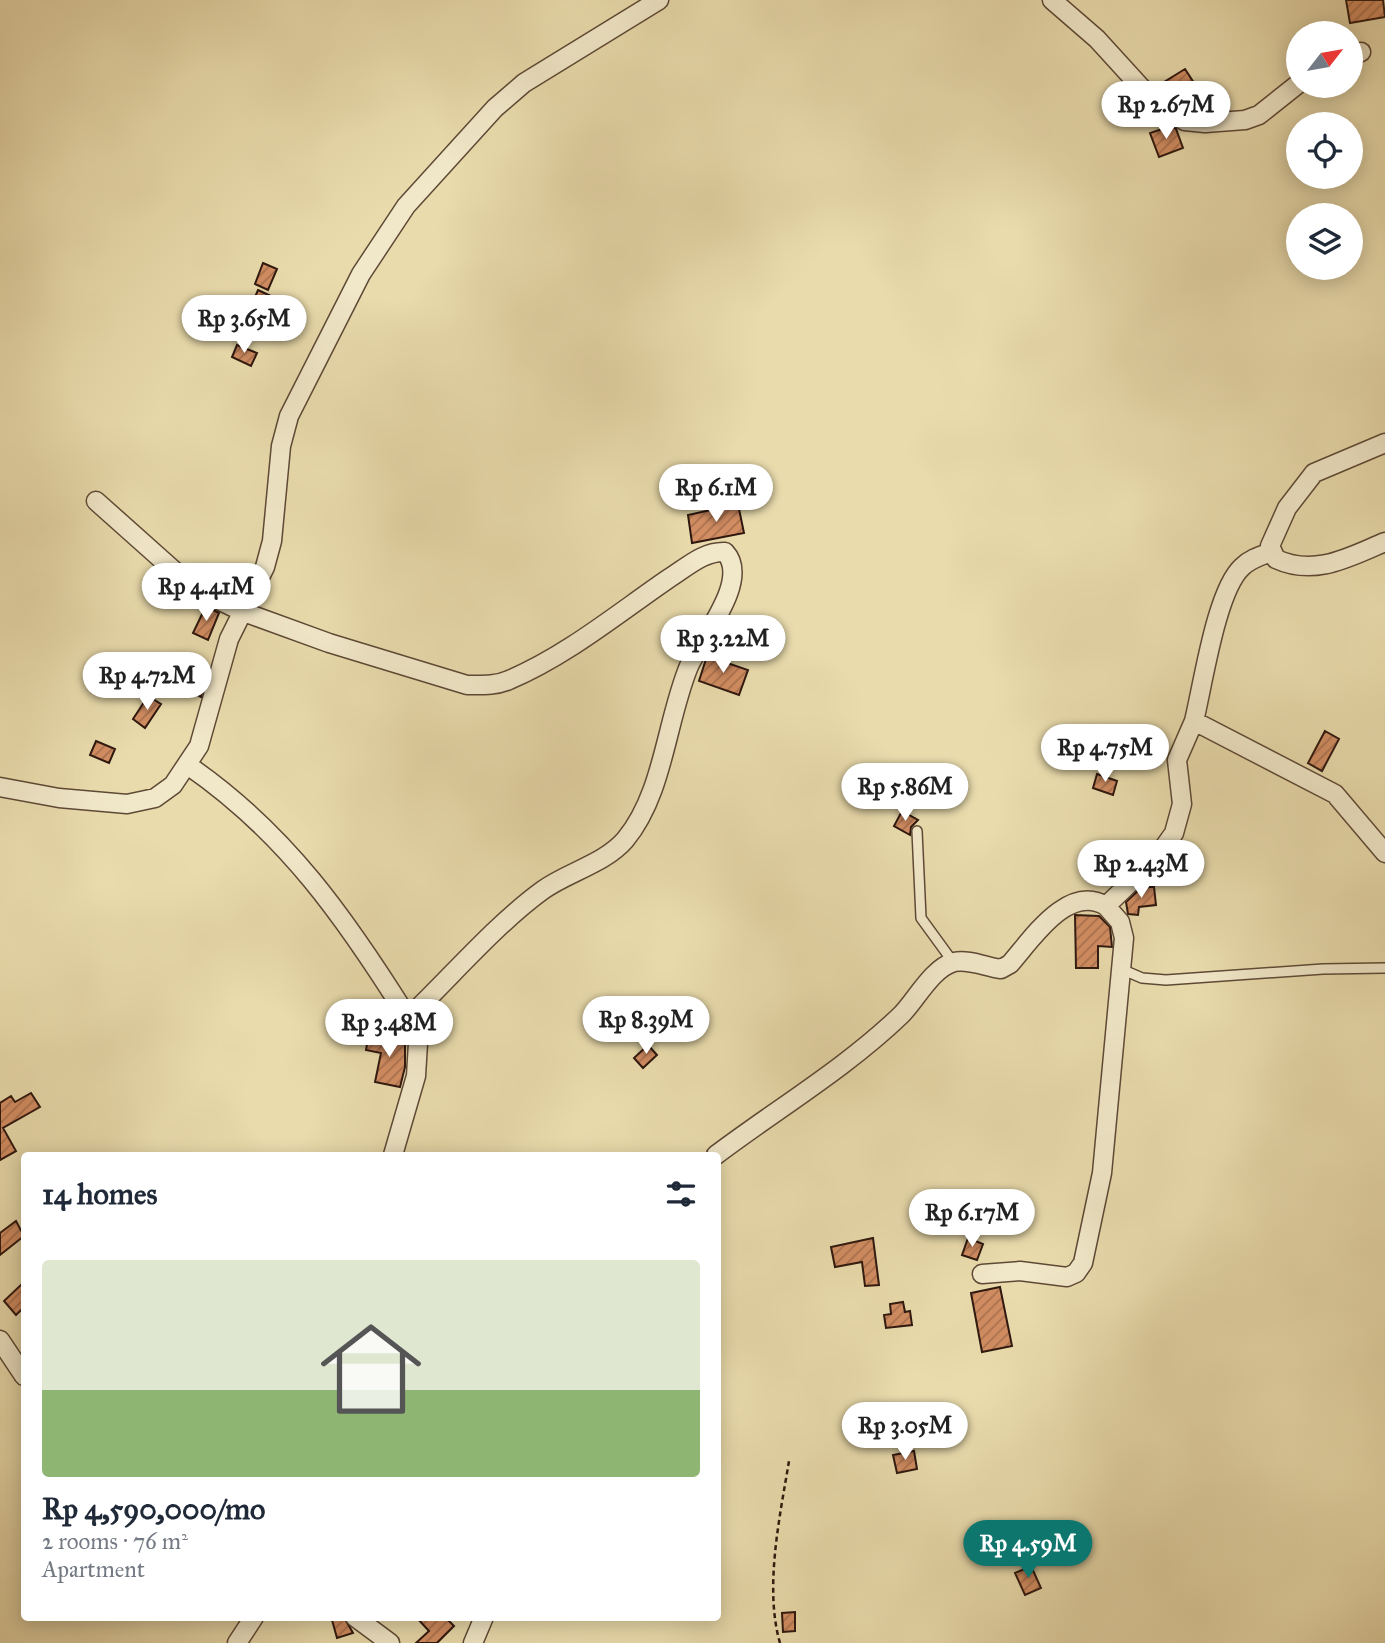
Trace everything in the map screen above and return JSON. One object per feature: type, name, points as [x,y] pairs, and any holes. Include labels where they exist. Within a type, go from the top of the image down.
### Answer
[{"type":"street","points":[[0,787],[101,804],[127,804],[155,798],[173,785],[189,766],[199,746],[229,639],[265,567],[272,541],[281,446],[289,416],[361,274],[388,232],[449,157],[514,91],[659,0]]},
{"type":"street","points":[[1052,0],[1097,39],[1152,101],[1185,121],[1205,123],[1245,120],[1259,115],[1286,94]]},
{"type":"street","points":[[1271,552],[1276,528],[1314,473],[1385,443]]},
{"type":"street","points":[[96,500],[179,575],[202,592],[241,611],[402,667],[456,682],[487,686],[508,681],[556,654],[692,562],[715,551],[725,552],[731,559],[734,581],[690,664],[677,697],[660,763],[642,811],[626,838],[606,855],[545,888],[523,905],[408,1018]]},
{"type":"street","points":[[1271,552],[1287,564],[1315,568],[1385,542]]},
{"type":"street","points":[[1106,906],[1157,858],[1174,833],[1182,803],[1177,760],[1194,721],[1227,589],[1240,569],[1254,558],[1271,552]]},
{"type":"street","points":[[1194,721],[1335,794],[1385,853]]},
{"type":"street","points":[[189,766],[225,791],[284,845],[317,883],[408,1018],[418,1043],[416,1076],[394,1152]]},
{"type":"street","points":[[720,1152],[866,1044],[900,1015],[932,978],[953,962],[973,962],[1002,968],[1010,964],[1053,916],[1073,903],[1097,900],[1106,906],[1122,929],[1121,970],[1102,1173],[1083,1263],[1076,1273],[1068,1277],[1020,1271],[982,1273]]},
{"type":"street","points":[[0,1340],[21,1372]]},
{"type":"street","points":[[237,1643],[251,1621]]},
{"type":"street","points":[[360,1621],[390,1643]]},
{"type":"street","points":[[473,1643],[482,1621]]},
{"type":"lane","points":[[917,831],[921,919],[953,962]]},
{"type":"lane","points":[[1121,970],[1142,978],[1166,980],[1323,969],[1385,968]]},
{"type":"path","points":[[780,1643],[775,1608],[777,1538],[789,1461]]},
{"type":"building","points":[[1346,0],[1383,0],[1385,17],[1350,21]]},
{"type":"building","points":[[1185,69],[1194,83],[1166,98],[1156,87]]},
{"type":"building","points":[[1171,126],[1176,129],[1183,148],[1159,157],[1150,133]]},
{"type":"building","points":[[263,263],[277,269],[268,290],[255,284]]},
{"type":"building","points":[[258,290],[290,305],[283,321],[251,306]]},
{"type":"building","points":[[237,345],[257,353],[251,366],[232,357]]},
{"type":"building","points":[[738,504],[744,533],[692,543],[688,515]]},
{"type":"building","points":[[206,606],[219,613],[208,640],[193,633]]},
{"type":"building","points":[[707,656],[748,670],[739,695],[699,681]]},
{"type":"building","points":[[178,667],[205,682],[201,697],[171,681]]},
{"type":"building","points":[[148,696],[161,704],[145,728],[133,719]]},
{"type":"building","points":[[1325,731],[1339,739],[1322,771],[1308,763]]},
{"type":"building","points":[[96,741],[115,749],[109,763],[90,755]]},
{"type":"building","points":[[1097,774],[1117,781],[1113,795],[1093,788]]},
{"type":"building","points":[[902,811],[918,820],[911,827],[910,835],[894,826]]},
{"type":"building","points":[[1142,887],[1154,887],[1156,905],[1139,907],[1138,915],[1128,914],[1126,902]]},
{"type":"building","points":[[1075,915],[1099,916],[1110,927],[1112,947],[1098,946],[1098,968],[1076,968]]},
{"type":"building","points":[[369,1033],[405,1040],[405,1067],[400,1087],[375,1082],[381,1053],[366,1050]]},
{"type":"building","points":[[648,1045],[657,1055],[643,1068],[634,1058]]},
{"type":"building","points":[[31,1093],[40,1107],[3,1128],[16,1151],[0,1160],[0,1103],[11,1096],[15,1102]]},
{"type":"building","points":[[16,1221],[21,1230],[21,1238],[0,1255],[0,1233]]},
{"type":"building","points":[[873,1238],[879,1285],[865,1286],[862,1262],[835,1267],[831,1247]]},
{"type":"building","points":[[968,1238],[983,1244],[977,1260],[962,1255]]},
{"type":"building","points":[[21,1285],[21,1310],[16,1315],[4,1301]]},
{"type":"building","points":[[1000,1287],[1012,1346],[982,1352],[971,1293]]},
{"type":"building","points":[[903,1302],[905,1312],[910,1311],[912,1325],[886,1328],[884,1315],[891,1314],[890,1304]]},
{"type":"building","points":[[914,1451],[917,1469],[897,1473],[893,1455]]},
{"type":"building","points":[[1031,1566],[1041,1588],[1025,1595],[1015,1573]]},
{"type":"building","points":[[795,1612],[795,1631],[783,1632],[782,1613]]},
{"type":"building","points":[[332,1621],[346,1621],[353,1633],[337,1638]]},
{"type":"building","points":[[420,1621],[449,1621],[454,1626],[437,1643],[416,1643],[429,1631]]}]
